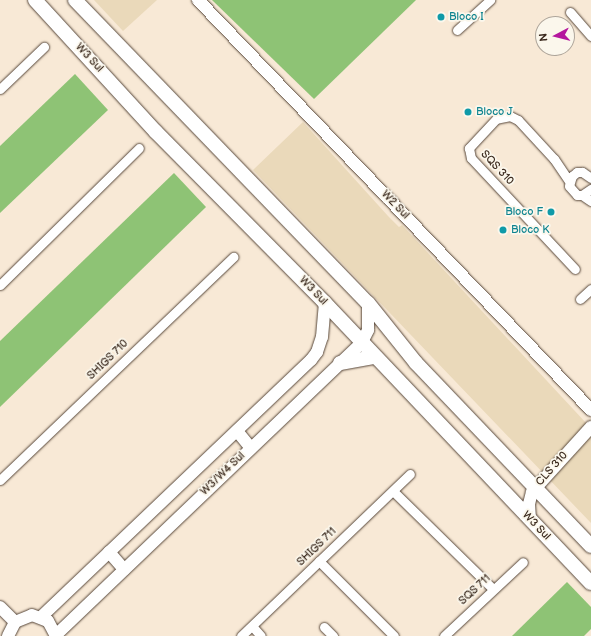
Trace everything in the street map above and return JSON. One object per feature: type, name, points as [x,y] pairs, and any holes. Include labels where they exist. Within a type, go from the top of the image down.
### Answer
[{"type":"main road","name":"W3 Sul","points":[[35,0],[156,132],[324,303],[361,344],[591,583]]},
{"type":"main road","points":[[75,0],[368,303],[416,362],[591,546]]},
{"type":"main road","name":"W2 Sul","points":[[198,0],[591,410]]},
{"type":"main road","name":"W3/W4 Sul","points":[[41,617],[237,431],[317,352],[322,337],[324,303]]},
{"type":"main road","name":"W3/W4 Sul","points":[[56,635],[361,344],[368,330],[368,303]]},
{"type":"main road","points":[[340,363],[374,357]]},
{"type":"main road","name":"CLS 310","points":[[530,519],[530,500],[536,487],[591,427]]},
{"type":"main road","points":[[237,431],[251,448]]},
{"type":"main road","points":[[171,494],[185,511]]},
{"type":"main road","points":[[109,552],[124,569]]},
{"type":"main road","points":[[0,607],[15,622]]},
{"type":"main road","points":[[8,636],[15,622],[23,617],[41,617],[48,621],[56,635]]},
{"type":"street","points":[[457,30],[490,0]]},
{"type":"street","points":[[570,12],[591,36]]},
{"type":"street","points":[[0,89],[44,47]]},
{"type":"street","name":"SQS 310","points":[[575,269],[471,158],[468,151],[471,144],[496,119],[510,116],[518,120],[554,159],[569,181],[572,191],[591,201]]},
{"type":"street","points":[[0,286],[139,148]]},
{"type":"street","name":"SQS 310","points":[[554,159],[591,178]]},
{"type":"street","points":[[569,181],[579,172],[591,167]]},
{"type":"street","points":[[582,195],[591,190]]},
{"type":"street","name":"SHIGS 710","points":[[0,480],[233,257]]},
{"type":"street","points":[[580,299],[591,289]]},
{"type":"street","name":"SHIGS 711","points":[[241,636],[410,474]]},
{"type":"street","points":[[393,491],[493,590]]},
{"type":"street","points":[[319,561],[394,636]]},
{"type":"street","name":"SQS 711","points":[[444,636],[523,562]]},
{"type":"street","points":[[252,626],[261,636]]},
{"type":"street","points":[[324,627],[333,636]]},
{"type":"shaded area","points":[[94,0],[157,0],[123,31]]},
{"type":"shaded area","points":[[303,122],[388,216],[399,227],[402,225],[587,424],[591,421],[591,523],[253,170]]},
{"type":"green space","points":[[212,0],[416,0],[314,99]]},
{"type":"green space","points":[[75,74],[108,110],[0,213],[0,146]]},
{"type":"green space","points":[[174,173],[206,207],[0,407],[0,341]]},
{"type":"green space","points":[[567,582],[591,607],[591,629],[584,636],[512,636]]},
{"type":"place","name":"Bloco I","points":[[441,17]]},
{"type":"place","name":"Bloco J","points":[[468,112]]},
{"type":"place","name":"Bloco F","points":[[551,212]]},
{"type":"place","name":"Bloco K","points":[[503,230]]}]
